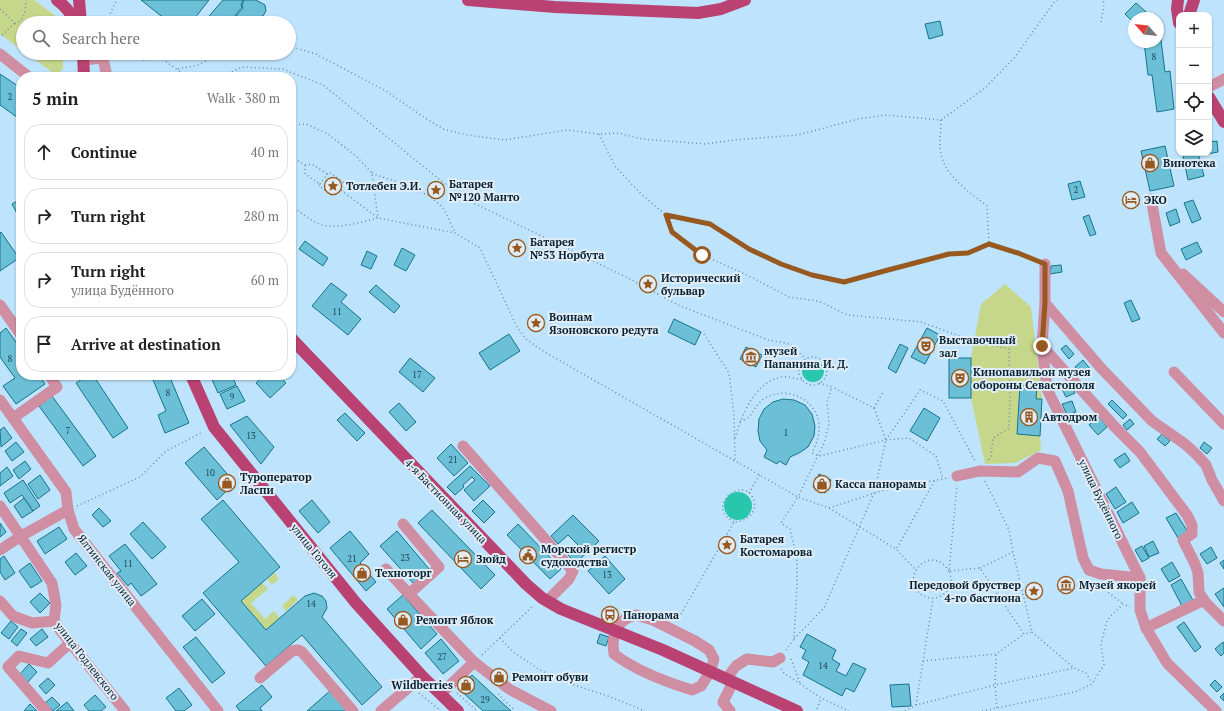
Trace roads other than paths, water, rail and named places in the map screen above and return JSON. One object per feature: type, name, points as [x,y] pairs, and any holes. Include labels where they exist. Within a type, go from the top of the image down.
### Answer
[{"type":"main road","points":[[57,0],[62,3],[72,16]]},
{"type":"main road","points":[[79,0],[80,16]]},
{"type":"main road","points":[[468,0],[555,7],[698,13],[720,9],[745,0]]},
{"type":"main road","points":[[1190,12],[1194,0]]},
{"type":"main road","points":[[1176,2],[1177,12]]},
{"type":"main road","points":[[83,60],[84,72]]},
{"type":"main road","points":[[1212,102],[1224,122]]},
{"type":"main road","name":"4-я Бастионная улица","points":[[296,343],[526,584],[545,600],[561,609],[663,650],[797,711]]},
{"type":"main road","name":"улица Гоголя","points":[[193,380],[214,427],[356,603],[422,676],[458,711]]},
{"type":"street","points":[[0,54],[23,72]]},
{"type":"street","points":[[103,60],[106,72]]},
{"type":"street","points":[[1212,85],[1224,79]]},
{"type":"street","points":[[1151,199],[1161,253],[1224,333]]},
{"type":"street","points":[[1161,253],[1224,312]]},
{"type":"street","name":"улица Будённого","points":[[1045,264],[1045,303],[1042,346],[1047,389],[1140,578],[1140,610],[1146,628],[1167,663],[1216,711]]},
{"type":"street","points":[[1045,303],[1101,368],[1152,421],[1185,444],[1197,455],[1206,465],[1212,480],[1224,501]]},
{"type":"street","points":[[2,312],[16,329]]},
{"type":"street","points":[[1042,346],[1114,426],[1140,452],[1187,515],[1192,525],[1192,534],[1182,540],[1195,564],[1198,573],[1199,592],[1204,600],[1224,621]]},
{"type":"street","points":[[1174,372],[1224,424]]},
{"type":"street","points":[[13,418],[56,386],[52,380]]},
{"type":"street","name":"Ялтинская улица","points":[[0,400],[66,492],[68,510],[74,529],[218,711]]},
{"type":"street","points":[[463,446],[573,571],[569,579],[545,600]]},
{"type":"street","points":[[957,476],[980,471],[1018,472],[1038,458],[1055,461],[1068,491],[1083,558],[1089,570],[1101,574],[1140,578]]},
{"type":"street","name":"улица Годлевского","points":[[0,506],[52,584],[56,604],[54,620],[70,643],[125,711]]},
{"type":"street","points":[[0,550],[21,536],[68,510]]},
{"type":"street","points":[[402,524],[439,567],[409,594]]},
{"type":"street","points":[[386,569],[474,662],[509,689],[552,711]]},
{"type":"street","points":[[1146,628],[1204,600]]},
{"type":"street","points":[[0,601],[13,616],[32,623],[54,620]]},
{"type":"street","points":[[636,615],[653,620],[675,630],[709,650],[714,660],[710,672],[701,686],[692,690],[623,662],[614,654],[612,643],[616,631],[620,624],[628,617],[636,615]]},
{"type":"street","points":[[46,711],[8,667],[19,656],[48,663],[70,643]]},
{"type":"street","points":[[260,678],[292,651],[298,650],[302,652],[353,711]]},
{"type":"street","points":[[730,711],[723,702],[729,680],[736,666],[747,659],[773,662],[780,658]]},
{"type":"street","points":[[441,694],[474,662]]},
{"type":"street","points":[[381,711],[422,676]]},
{"type":"place","name":"Винотека","points":[[1150,163]]},
{"type":"place","name":"Тотлебен Э.И.","points":[[333,186]]},
{"type":"place","name":"Батарея №120 Манто","points":[[436,190]]},
{"type":"place","name":"ЭКО","points":[[1131,200]]},
{"type":"place","name":"Батарея №53 Норбута","points":[[517,248]]},
{"type":"place","name":"Исторический бульвар","points":[[648,284]]},
{"type":"place","name":"Воинам Язоновского редута","points":[[536,323]]},
{"type":"place","name":"Выставочный зал","points":[[926,346]]},
{"type":"place","name":"музей Папанина И. Д.","points":[[751,357]]},
{"type":"place","name":"Кинопавильон музея обороны Севастополя","points":[[960,378]]},
{"type":"place","name":"Автодром","points":[[1029,417]]},
{"type":"place","name":"Туроператор Ласпи","points":[[227,483]]},
{"type":"place","name":"Касса панорамы","points":[[822,484]]},
{"type":"place","name":"Батарея Костомарова","points":[[727,545]]},
{"type":"place","name":"Морской регистр судоходства","points":[[528,555]]},
{"type":"place","name":"Зюйд","points":[[463,559]]},
{"type":"place","name":"Техноторг","points":[[362,573]]},
{"type":"place","name":"Музей якорей","points":[[1066,585]]},
{"type":"place","name":"Передовой бруствер 4-го бастиона","points":[[1034,591]]},
{"type":"place","name":"Панорама","points":[[610,615]]},
{"type":"place","name":"Ремонт Яблок","points":[[403,620]]},
{"type":"place","name":"Ремонт обуви","points":[[499,677]]},
{"type":"place","name":"Wildberries","points":[[466,685]]}]
